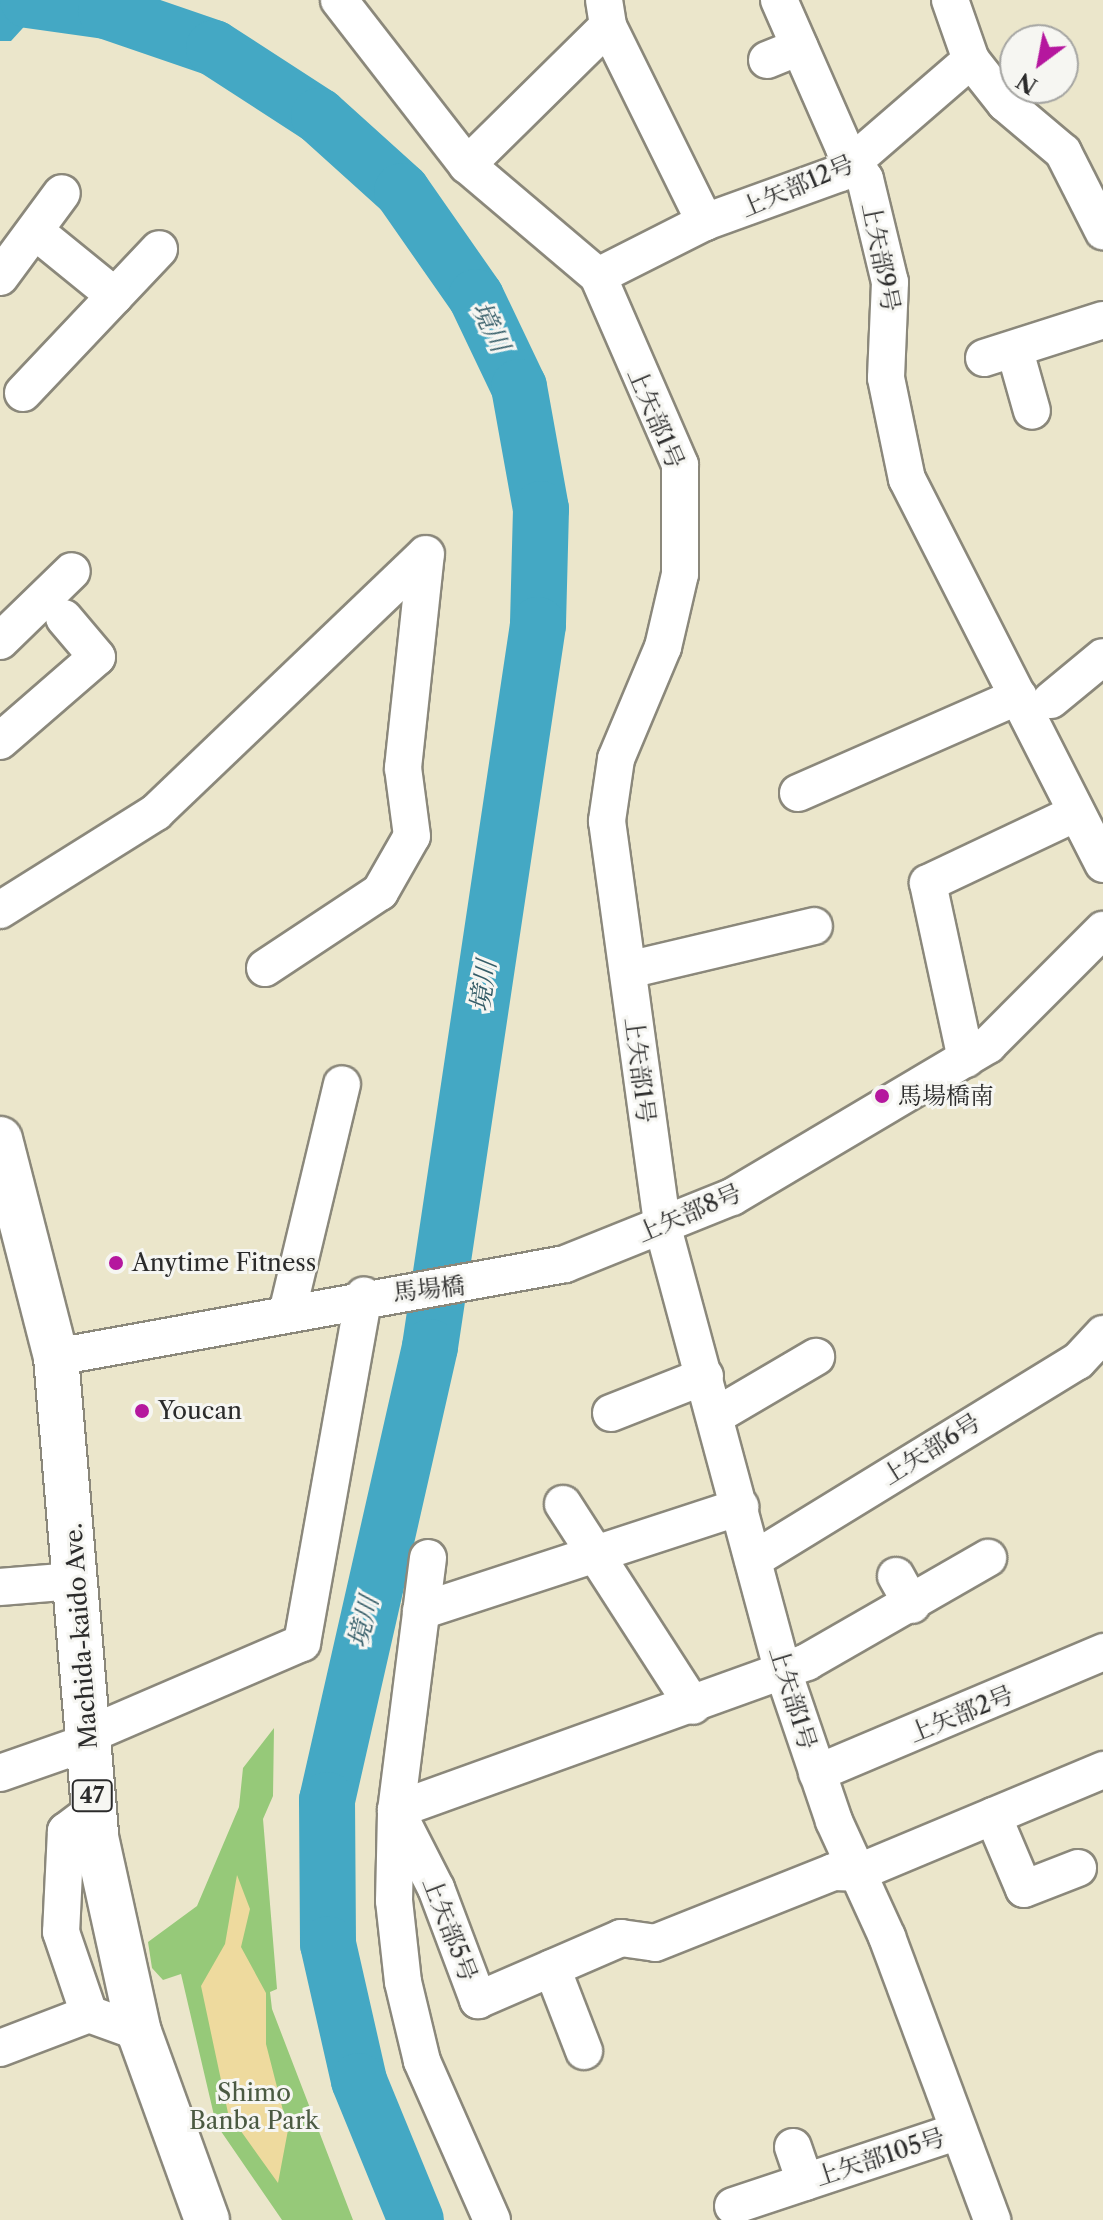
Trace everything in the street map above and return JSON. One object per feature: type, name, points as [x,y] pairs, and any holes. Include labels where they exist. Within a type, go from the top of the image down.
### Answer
[{"type":"main road","name":"Machida-kaido Ave.","points":[[0,1139],[14,1235],[56,1357],[93,1811],[139,2032],[207,2220]]},
{"type":"street","name":"上矢部1号","points":[[339,0],[467,165],[598,276],[680,465],[684,501],[680,574],[663,647],[609,794],[609,860],[628,970],[662,1224],[717,1415],[783,1671],[817,1773],[857,1873],[887,1937],[956,2132],[992,2220]]},
{"type":"street","name":"上矢部9号","points":[[779,0],[855,164],[890,282],[886,378],[907,479],[972,619],[1035,698],[1076,813],[1103,864]]},
{"type":"street","points":[[950,0],[971,60],[1005,103],[1063,152],[1103,231]]},
{"type":"street","points":[[467,165],[606,13],[705,222]]},
{"type":"street","points":[[767,60],[799,47]]},
{"type":"street","name":"上矢部12号","points":[[598,276],[705,222],[855,164],[971,60]]},
{"type":"street","points":[[0,277],[62,193]]},
{"type":"street","points":[[35,231],[115,296]]},
{"type":"street","points":[[43,383],[115,296],[159,249]]},
{"type":"street","points":[[1032,411],[1000,355],[1103,320]]},
{"type":"street","points":[[0,910],[156,812],[426,554],[403,768],[412,836],[380,892],[265,968]]},
{"type":"street","points":[[0,641],[72,571]]},
{"type":"street","points":[[0,741],[97,657],[64,618]]},
{"type":"street","points":[[798,793],[1035,698],[1103,657]]},
{"type":"street","points":[[0,751],[0,770]]},
{"type":"street","points":[[966,1059],[928,883],[1076,813]]},
{"type":"street","points":[[628,970],[814,926]]},
{"type":"street","name":"上矢部8号","points":[[479,1283],[565,1264],[732,1197],[966,1059],[1023,1015],[1103,930]]},
{"type":"street","points":[[288,1309],[342,1084]]},
{"type":"street","name":"馬場橋","points":[[56,1357],[288,1309],[372,1295],[479,1283]]},
{"type":"street","points":[[0,1773],[89,1738],[302,1643],[372,1295]]},
{"type":"street","name":"上矢部6号","points":[[753,1560],[1078,1361],[1103,1334]]},
{"type":"street","points":[[717,1415],[816,1357]]},
{"type":"street","points":[[611,1413],[705,1376]]},
{"type":"street","points":[[563,1504],[693,1706]]},
{"type":"street","points":[[421,1611],[740,1507]]},
{"type":"street","points":[[428,1558],[396,1810],[394,1901],[403,1982],[422,2061],[492,2220]]},
{"type":"street","points":[[396,1810],[693,1706],[783,1671],[904,1591],[988,1558]]},
{"type":"street","points":[[0,1587],[75,1581]]},
{"type":"street","name":"上矢部2号","points":[[817,1773],[1099,1666]]},
{"type":"street","name":"上矢部5号","points":[[396,1810],[436,1888],[478,2000],[621,1938],[655,1943],[833,1872],[857,1873],[1103,1770]]},
{"type":"street","points":[[89,2014],[57,1900],[66,1831],[93,1811]]},
{"type":"street","points":[[993,1816],[1024,1889],[1078,1868]]},
{"type":"street","points":[[552,1968],[584,2051]]},
{"type":"street","points":[[0,2048],[89,2014],[139,2032]]},
{"type":"street","name":"上矢部105号","points":[[733,2206],[956,2132]]},
{"type":"street","name":"上矢部105号","points":[[793,2147],[805,2182]]},
{"type":"green space","name":"Shimo Banba Park","points":[[274,1728],[273,1796],[263,1819],[277,1989],[270,1992],[272,2009],[353,2220],[282,2220],[216,2124],[181,1974],[163,1980],[152,1968],[148,1942],[197,1906],[239,1807],[243,1768]]},
{"type":"sand","points":[[237,1875],[250,1909],[241,1947],[266,1993],[266,2044],[288,2130],[278,2183],[228,2113],[201,1986],[225,1944]]},
{"type":"water","points":[[0,0],[68,0],[32,18],[11,41],[0,41]]},
{"type":"waterway","name":"境川","points":[[28,0],[106,11],[214,48],[319,116],[402,191],[476,297],[519,387],[541,509],[538,625],[430,1347],[327,1800],[328,1944],[359,2081],[416,2220]]},
{"type":"place","name":"馬場橋南","points":[[882,1096]]},
{"type":"place","name":"Anytime Fitness","points":[[116,1263]]},
{"type":"place","name":"Youcan","points":[[142,1411]]}]
